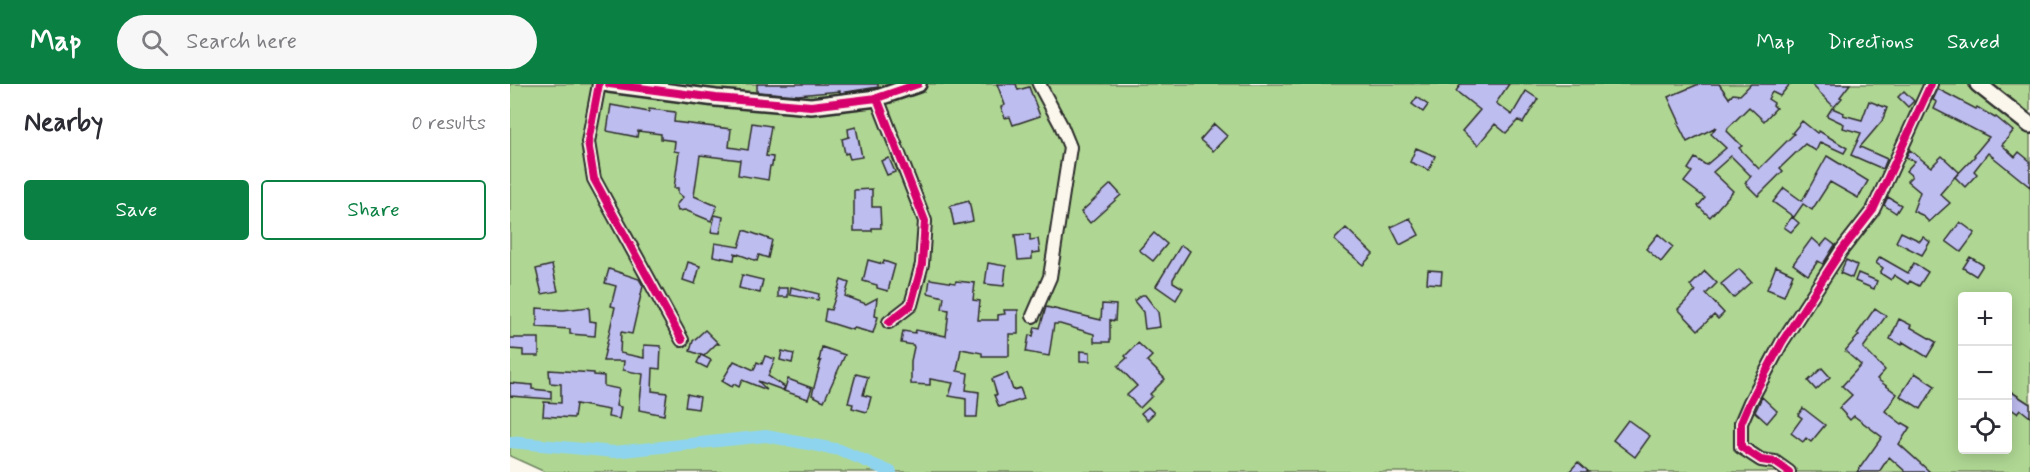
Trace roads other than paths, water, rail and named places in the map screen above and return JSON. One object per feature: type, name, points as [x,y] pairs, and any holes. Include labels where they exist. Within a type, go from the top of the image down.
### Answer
[{"type":"street","points":[[599,84],[588,142],[594,179],[682,340]]},
{"type":"street","points":[[609,84],[716,98],[811,106],[918,84]]},
{"type":"street","points":[[1033,316],[1050,277],[1070,147],[1039,84]]},
{"type":"street","points":[[1789,472],[1775,462],[1761,460],[1741,447],[1741,423],[1782,342],[1841,251],[1873,210],[1931,84]]},
{"type":"street","points":[[1978,84],[2030,125]]},
{"type":"street","points":[[882,92],[925,221],[922,264],[911,305],[889,322]]},
{"type":"waterway","points":[[510,442],[614,452],[766,436],[840,450],[891,472]]}]
